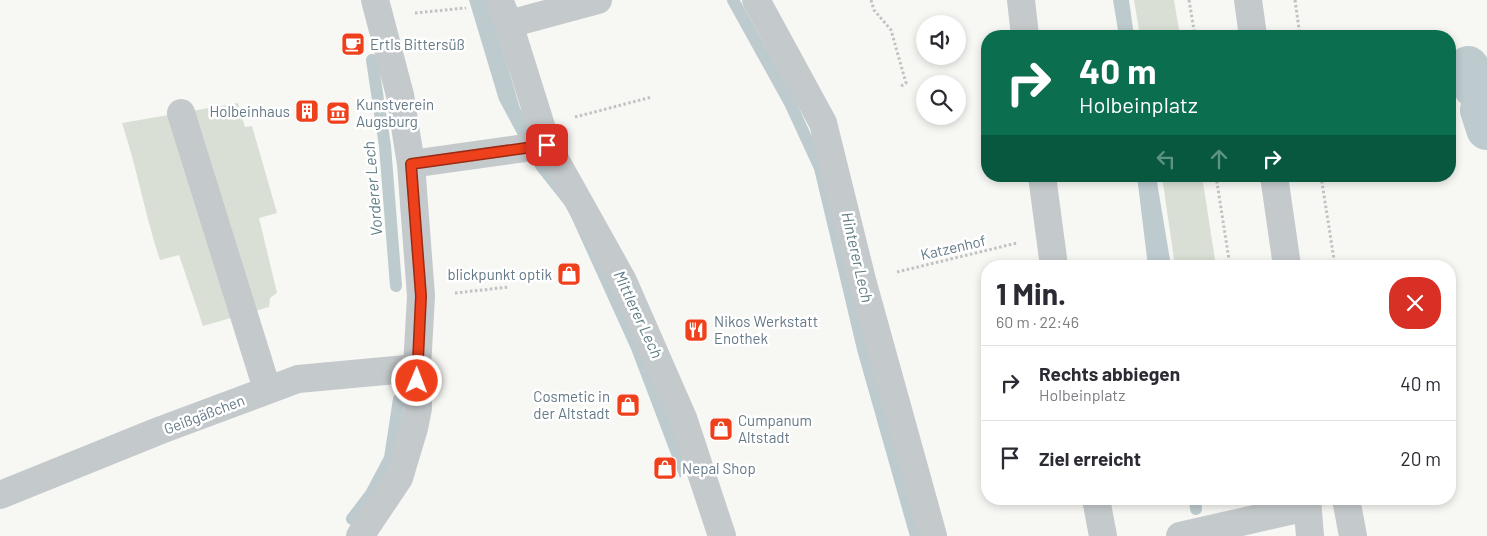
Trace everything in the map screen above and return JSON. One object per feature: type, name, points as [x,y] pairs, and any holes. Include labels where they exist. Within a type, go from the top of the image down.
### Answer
[{"type":"street","points":[[598,0],[504,12],[544,136],[622,281],[683,418],[722,536]]},
{"type":"street","points":[[756,0],[823,123],[862,280],[933,536]]},
{"type":"street","points":[[1021,0],[1025,30]]},
{"type":"street","points":[[1248,0],[1252,30]]},
{"type":"street","points":[[360,536],[399,478],[418,408],[417,368],[421,296],[411,164],[400,95],[378,8]]},
{"type":"street","points":[[181,113],[267,389]]},
{"type":"street","points":[[411,164],[544,136]]},
{"type":"street","points":[[1043,182],[1053,260]]},
{"type":"street","points":[[1275,182],[1286,260]]},
{"type":"street","name":"Geißgäßchen","points":[[0,495],[267,389],[298,379],[417,368]]},
{"type":"street","points":[[1097,505],[1103,536]]},
{"type":"street","points":[[1180,536],[1299,505]]},
{"type":"street","points":[[1307,505],[1310,536]]},
{"type":"street","points":[[1347,505],[1353,536]]},
{"type":"path","points":[[872,0],[874,10],[891,30],[906,84],[901,86]]},
{"type":"path","points":[[1189,0],[1194,30]]},
{"type":"path","points":[[1295,0],[1299,30]]},
{"type":"path","points":[[378,8],[472,8]]},
{"type":"path","points":[[544,136],[652,97]]},
{"type":"path","points":[[1217,182],[1229,260]]},
{"type":"path","points":[[1322,182],[1334,260]]},
{"type":"path","name":"Katzenhof","points":[[862,280],[1049,236]]},
{"type":"path","points":[[421,296],[509,287]]},
{"type":"shaded area","points":[[469,0],[488,0],[520,108],[575,204],[689,465],[680,478],[631,349],[567,208],[536,169],[499,100]]},
{"type":"shaded area","points":[[1113,0],[1129,0],[1133,30],[1118,30]]},
{"type":"shaded area","points":[[1134,0],[1174,0],[1179,30],[1139,30]]},
{"type":"shaded area","points":[[238,103],[245,127],[252,126],[277,213],[259,218],[277,293],[270,298],[269,307],[203,326],[179,255],[160,260],[122,123]]},
{"type":"shaded area","points":[[1138,182],[1157,182],[1170,260],[1147,260]]},
{"type":"shaded area","points":[[1163,182],[1203,182],[1215,260],[1174,260]]},
{"type":"waterway","name":"Hinterer Lech","points":[[733,0],[790,103],[820,168],[863,349],[916,536]]},
{"type":"waterway","name":"Vorderer Lech","points":[[372,60],[385,146],[396,286]]},
{"type":"waterway","points":[[1468,67],[1474,87]]},
{"type":"waterway","points":[[1481,110],[1487,129]]},
{"type":"waterway","name":"Vorderer Lech","points":[[352,519],[371,494],[390,458],[399,399]]},
{"type":"waterway","points":[[1196,505],[1196,509]]},
{"type":"place","name":"Ertls Bittersüß","points":[[353,44]]},
{"type":"place","name":"Holbeinhaus","points":[[307,111]]},
{"type":"place","name":"Kunstverein Augsburg","points":[[338,113]]},
{"type":"place","name":"blickpunkt optik","points":[[569,274]]},
{"type":"place","name":"Nikos Werkstatt Enothek","points":[[696,330]]},
{"type":"place","name":"Cosmetic in der Altstadt","points":[[628,405]]},
{"type":"place","name":"Cumpanum Altstadt","points":[[721,429]]},
{"type":"place","name":"Nepal Shop","points":[[665,468]]},
{"type":"route","points":[[417,381],[421,296],[411,164],[547,145]]},
{"type":"water label","name":"Mittlerer Lech","points":[[639,314]]}]
